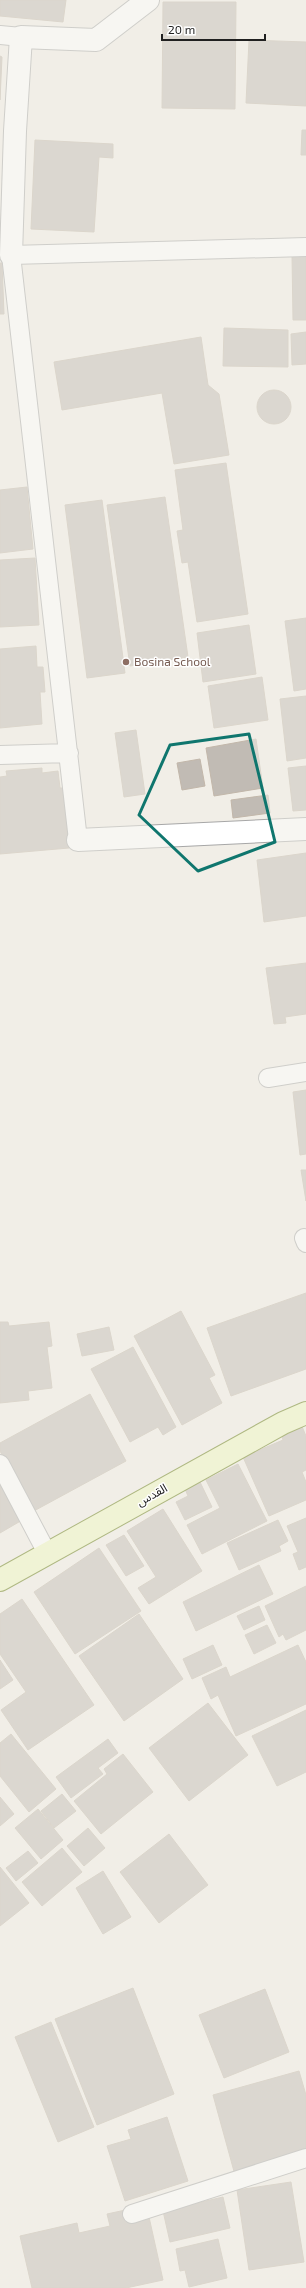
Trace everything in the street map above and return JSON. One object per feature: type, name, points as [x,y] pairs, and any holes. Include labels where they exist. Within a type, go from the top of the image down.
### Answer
[{"type":"main road","name":"القدس","points":[[0,1580],[283,1422],[306,1413]]},
{"type":"street","points":[[11,255],[6,223],[10,36],[96,40],[141,3]]},
{"type":"street","points":[[78,840],[306,829]]},
{"type":"lane","points":[[78,840],[11,255],[306,247]]},
{"type":"lane","points":[[0,755],[69,753]]},
{"type":"lane","points":[[268,1078],[306,1072]]},
{"type":"lane","points":[[0,1464],[47,1553]]},
{"type":"lane","points":[[132,2214],[306,2158]]},
{"type":"highlighted area","points":[[249,734],[275,842],[198,871],[139,815],[170,745]]},
{"type":"building","points":[[0,0],[66,0],[63,22],[0,16]]},
{"type":"building","points":[[163,2],[236,2],[235,109],[162,108]]},
{"type":"building","points":[[249,40],[306,42],[306,106],[246,103]]},
{"type":"building","points":[[0,56],[2,57],[0,100]]},
{"type":"building","points":[[302,130],[306,130],[306,155],[301,155]]},
{"type":"building","points":[[35,140],[113,144],[113,158],[99,157],[94,232],[31,229]]},
{"type":"building","points":[[292,256],[306,256],[306,320],[293,320]]},
{"type":"building","points":[[0,263],[2,263],[4,314],[0,314]]},
{"type":"building","points":[[224,328],[288,330],[288,367],[223,366]]},
{"type":"building","points":[[306,332],[306,364],[292,365],[291,334]]},
{"type":"building","points":[[201,337],[208,385],[219,394],[229,455],[174,464],[162,393],[62,410],[54,362]]},
{"type":"building","points":[[277,390],[284,392],[289,397],[291,407],[289,417],[284,422],[271,424],[264,422],[259,417],[257,404],[259,397],[264,392]]},
{"type":"building","points":[[226,463],[248,614],[197,622],[188,562],[182,563],[177,531],[183,530],[175,470]]},
{"type":"building","points":[[27,487],[33,549],[0,553],[0,490]]},
{"type":"building","points":[[165,497],[188,657],[130,666],[107,505]]},
{"type":"building","points":[[102,500],[125,673],[87,678],[65,505]]},
{"type":"building","points":[[35,558],[39,625],[0,627],[0,560]]},
{"type":"building","points":[[306,618],[306,689],[294,691],[285,621]]},
{"type":"building","points":[[249,625],[256,674],[203,682],[197,633]]},
{"type":"building","points":[[36,646],[37,667],[43,667],[45,692],[40,692],[42,724],[0,728],[0,649]]},
{"type":"building","points":[[262,677],[268,720],[214,728],[208,686]]},
{"type":"building","points":[[306,696],[306,758],[287,761],[280,699]]},
{"type":"building","points":[[136,730],[145,794],[124,797],[115,733]]},
{"type":"building","points":[[256,739],[263,788],[214,796],[206,748]]},
{"type":"building","points":[[200,759],[205,786],[182,790],[177,763]]},
{"type":"building","points":[[306,766],[306,810],[293,811],[288,768]]},
{"type":"building","points":[[42,768],[42,773],[58,771],[60,788],[63,788],[69,848],[0,854],[0,777],[7,776],[6,771]]},
{"type":"building","points":[[268,795],[270,813],[233,818],[231,800]]},
{"type":"building","points":[[306,853],[306,916],[264,922],[257,860]]},
{"type":"building","points":[[306,963],[306,1014],[285,1017],[286,1023],[274,1024],[266,968]]},
{"type":"building","points":[[306,1090],[306,1154],[300,1155],[293,1092]]},
{"type":"building","points":[[301,1170],[306,1170],[306,1201]]},
{"type":"building","points":[[306,1293],[306,1369],[231,1396],[207,1328]]},
{"type":"building","points":[[181,1311],[215,1375],[209,1378],[222,1403],[182,1425],[134,1336]]},
{"type":"building","points":[[0,1322],[8,1322],[9,1326],[49,1322],[52,1346],[47,1347],[52,1388],[28,1391],[29,1400],[0,1403]]},
{"type":"building","points":[[109,1327],[114,1350],[82,1356],[77,1334]]},
{"type":"building","points":[[133,1347],[176,1427],[163,1435],[158,1427],[130,1442],[91,1369]]},
{"type":"building","points":[[90,1394],[126,1461],[32,1512],[0,1451],[0,1443]]},
{"type":"building","points":[[301,1424],[306,1436],[306,1470],[302,1472],[306,1482],[306,1500],[269,1516],[243,1457],[283,1440],[281,1433]]},
{"type":"building","points":[[238,1464],[267,1521],[202,1554],[187,1525],[220,1508],[206,1480]]},
{"type":"building","points":[[0,1478],[24,1519],[0,1533]]},
{"type":"building","points":[[200,1482],[212,1507],[185,1520],[176,1502],[188,1496],[185,1489]]},
{"type":"building","points":[[163,1509],[202,1571],[149,1604],[138,1588],[156,1577],[127,1531]]},
{"type":"building","points":[[306,1518],[306,1567],[299,1570],[293,1554],[298,1552],[287,1526]]},
{"type":"building","points":[[278,1520],[288,1541],[279,1546],[281,1551],[239,1570],[227,1543]]},
{"type":"building","points":[[124,1535],[144,1566],[126,1576],[106,1545]]},
{"type":"building","points":[[99,1548],[141,1611],[75,1654],[34,1592]]},
{"type":"building","points":[[259,1565],[273,1594],[196,1631],[183,1602]]},
{"type":"building","points":[[306,1586],[306,1630],[286,1640],[283,1634],[279,1637],[265,1606]]},
{"type":"building","points":[[22,1599],[94,1705],[28,1750],[1,1710],[26,1692],[0,1654],[0,1614]]},
{"type":"building","points":[[259,1606],[265,1620],[244,1630],[237,1616]]},
{"type":"building","points":[[139,1614],[183,1679],[124,1721],[79,1656]]},
{"type":"building","points":[[267,1625],[276,1643],[254,1654],[245,1635]]},
{"type":"building","points":[[213,1645],[222,1665],[192,1679],[183,1659]]},
{"type":"building","points":[[298,1645],[306,1662],[306,1704],[236,1736],[218,1695],[211,1699],[202,1678],[226,1667],[230,1677]]},
{"type":"building","points":[[0,1660],[13,1680],[0,1689]]},
{"type":"building","points":[[208,1703],[248,1755],[189,1801],[149,1748]]},
{"type":"building","points":[[306,1710],[306,1772],[277,1786],[252,1736]]},
{"type":"building","points":[[11,1734],[56,1789],[29,1812],[0,1776],[0,1743]]},
{"type":"building","points":[[108,1739],[118,1753],[98,1768],[103,1774],[71,1798],[56,1777]]},
{"type":"building","points":[[123,1754],[153,1792],[101,1834],[74,1801],[107,1774],[104,1769]]},
{"type":"building","points":[[62,1794],[76,1811],[54,1828],[41,1811]]},
{"type":"building","points":[[0,1797],[14,1814],[0,1826]]},
{"type":"building","points":[[38,1809],[63,1840],[41,1859],[15,1828]]},
{"type":"building","points":[[88,1828],[105,1848],[84,1866],[67,1846]]},
{"type":"building","points":[[169,1834],[208,1885],[159,1923],[120,1872]]},
{"type":"building","points":[[62,1848],[82,1872],[42,1906],[22,1882]]},
{"type":"building","points":[[28,1851],[38,1863],[16,1881],[6,1868]]},
{"type":"building","points":[[0,1867],[29,1903],[0,1926]]},
{"type":"building","points":[[103,1871],[131,1917],[103,1934],[76,1888]]},
{"type":"building","points":[[133,1988],[174,2094],[97,2125],[55,2019]]},
{"type":"building","points":[[265,1989],[289,2052],[224,2078],[199,2015]]},
{"type":"building","points":[[51,2022],[94,2127],[58,2142],[15,2037]]},
{"type":"building","points":[[299,2071],[306,2095],[306,2155],[235,2175],[213,2095]]},
{"type":"building","points":[[167,2117],[188,2181],[125,2201],[107,2146],[131,2139],[128,2130]]},
{"type":"building","points":[[291,2182],[304,2262],[249,2270],[237,2190]]},
{"type":"building","points":[[223,2197],[230,2228],[170,2242],[163,2211]]},
{"type":"building","points":[[130,2209],[149,2217],[163,2280],[126,2288],[32,2288],[20,2236],[77,2223],[79,2233],[110,2226],[107,2214]]},
{"type":"building","points":[[218,2239],[227,2278],[189,2287],[185,2270],[180,2271],[176,2249]]},
{"type":"place","name":"Bosina School","points":[[126,662]]}]
